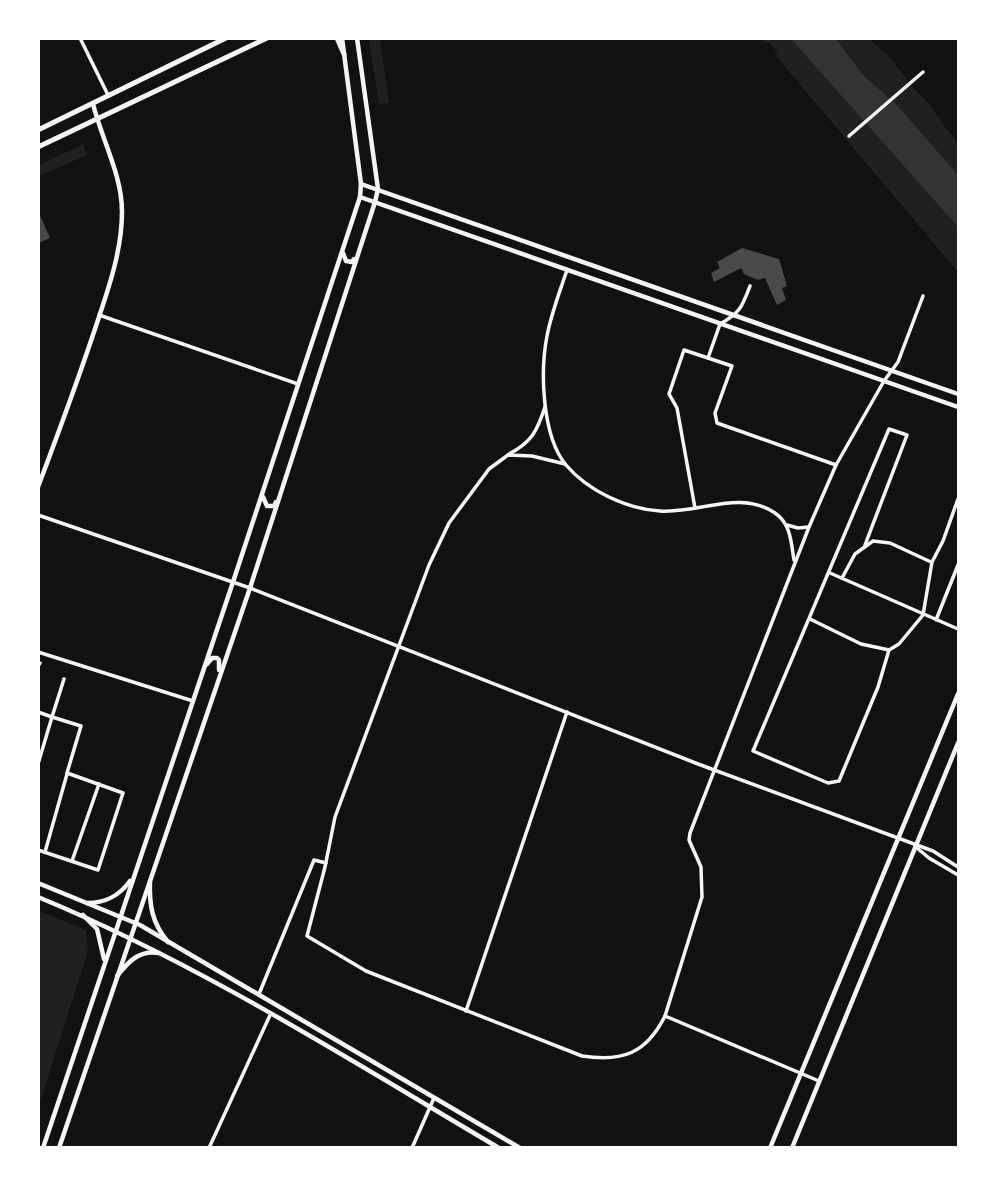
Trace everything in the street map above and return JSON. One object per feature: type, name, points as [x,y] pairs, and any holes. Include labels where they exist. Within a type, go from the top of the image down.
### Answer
[{"type":"main road","points":[[38,130],[226,38]]},
{"type":"main road","points":[[38,147],[267,38]]},
{"type":"main road","points":[[340,38],[344,54]]},
{"type":"street","points":[[80,38],[109,97]]},
{"type":"street","points":[[59,1147],[250,587],[375,202],[378,190],[357,38]]},
{"type":"street","points":[[43,1147],[360,197],[361,184],[344,54]]},
{"type":"street","points":[[849,136],[923,72]]},
{"type":"street","points":[[38,487],[115,265],[122,213],[120,189],[93,104]]},
{"type":"street","points":[[361,184],[958,394]]},
{"type":"street","points":[[360,197],[958,407]]},
{"type":"street","points":[[451,229],[456,218]]},
{"type":"street","points":[[345,242],[343,256],[349,262],[355,259],[361,244]]},
{"type":"street","points":[[567,270],[547,336],[543,370],[545,405],[552,435],[565,464],[597,491],[634,506],[662,512],[744,502],[773,511],[788,524],[798,528],[809,527]]},
{"type":"street","points":[[708,358],[720,324],[735,316],[750,286]]},
{"type":"street","points":[[545,405],[537,429],[525,446],[489,468],[449,523],[429,565],[335,817],[307,936],[366,971],[582,1056],[627,1056],[645,1045],[658,1029],[664,1016],[702,897],[701,867],[689,840],[690,833],[794,560],[836,465],[884,381],[898,362],[923,296]]},
{"type":"street","points":[[99,315],[298,384]]},
{"type":"street","points":[[695,508],[677,408],[669,394],[684,350],[732,366],[715,413],[719,425],[836,465]]},
{"type":"street","points":[[865,545],[907,435],[889,429],[753,751],[828,783],[839,781],[878,687],[889,650],[899,644],[923,615],[932,562],[943,541],[958,499]]},
{"type":"street","points":[[508,455],[532,456],[565,464]]},
{"type":"street","points":[[265,486],[263,502],[270,507],[274,506],[281,490]]},
{"type":"street","points":[[38,515],[250,587],[714,770],[933,852],[958,867]]},
{"type":"street","points":[[788,524],[794,560]]},
{"type":"street","points":[[842,578],[855,554],[873,541],[881,541],[932,562]]},
{"type":"street","points":[[936,620],[958,565]]},
{"type":"street","points":[[830,573],[958,629]]},
{"type":"street","points":[[810,618],[861,644],[889,650]]},
{"type":"street","points":[[38,652],[193,701]]},
{"type":"street","points":[[202,676],[209,661],[217,658],[220,667],[216,685]]},
{"type":"street","points":[[38,764],[64,679]]},
{"type":"street","points":[[770,1147],[958,694]]},
{"type":"street","points":[[38,712],[81,726],[45,852]]},
{"type":"street","points":[[466,1011],[567,712]]},
{"type":"street","points":[[792,1147],[958,743]]},
{"type":"street","points":[[38,850],[98,870],[123,793],[67,773]]},
{"type":"street","points":[[72,861],[99,784]]},
{"type":"street","points":[[916,847],[958,875]]},
{"type":"street","points":[[259,994],[314,860],[326,863]]},
{"type":"street","points":[[87,903],[107,901],[119,894],[134,874]]},
{"type":"street","points":[[150,876],[151,913],[158,930],[168,942]]},
{"type":"street","points":[[38,883],[134,923],[520,1147]]},
{"type":"street","points":[[38,897],[116,930],[271,1013],[499,1147]]},
{"type":"street","points":[[83,915],[97,929],[104,963]]},
{"type":"street","points":[[115,980],[128,961],[136,956],[159,953]]},
{"type":"street","points":[[209,1147],[271,1013]]},
{"type":"street","points":[[664,1016],[819,1081]]},
{"type":"street","points":[[412,1147],[435,1097]]},
{"type":"shaded area","points":[[369,39],[380,39],[389,103],[379,104]]},
{"type":"shaded area","points":[[761,39],[791,39],[958,227],[958,272],[776,56],[777,52],[770,43]]},
{"type":"shaded area","points":[[791,39],[836,39],[863,75],[898,106],[958,175],[958,227]]},
{"type":"shaded area","points":[[836,39],[869,39],[887,54],[914,89],[930,104],[958,143],[958,175],[898,106],[863,75]]},
{"type":"shaded area","points":[[83,144],[87,155],[39,176],[39,165]]},
{"type":"shaded area","points":[[39,911],[86,930],[88,951],[39,1105]]},
{"type":"building","points":[[38,211],[50,238],[38,243]]},
{"type":"building","points":[[742,248],[779,259],[787,286],[782,288],[786,300],[777,305],[765,278],[758,280],[744,274],[741,268],[714,282],[711,273],[720,268],[717,262]]}]
